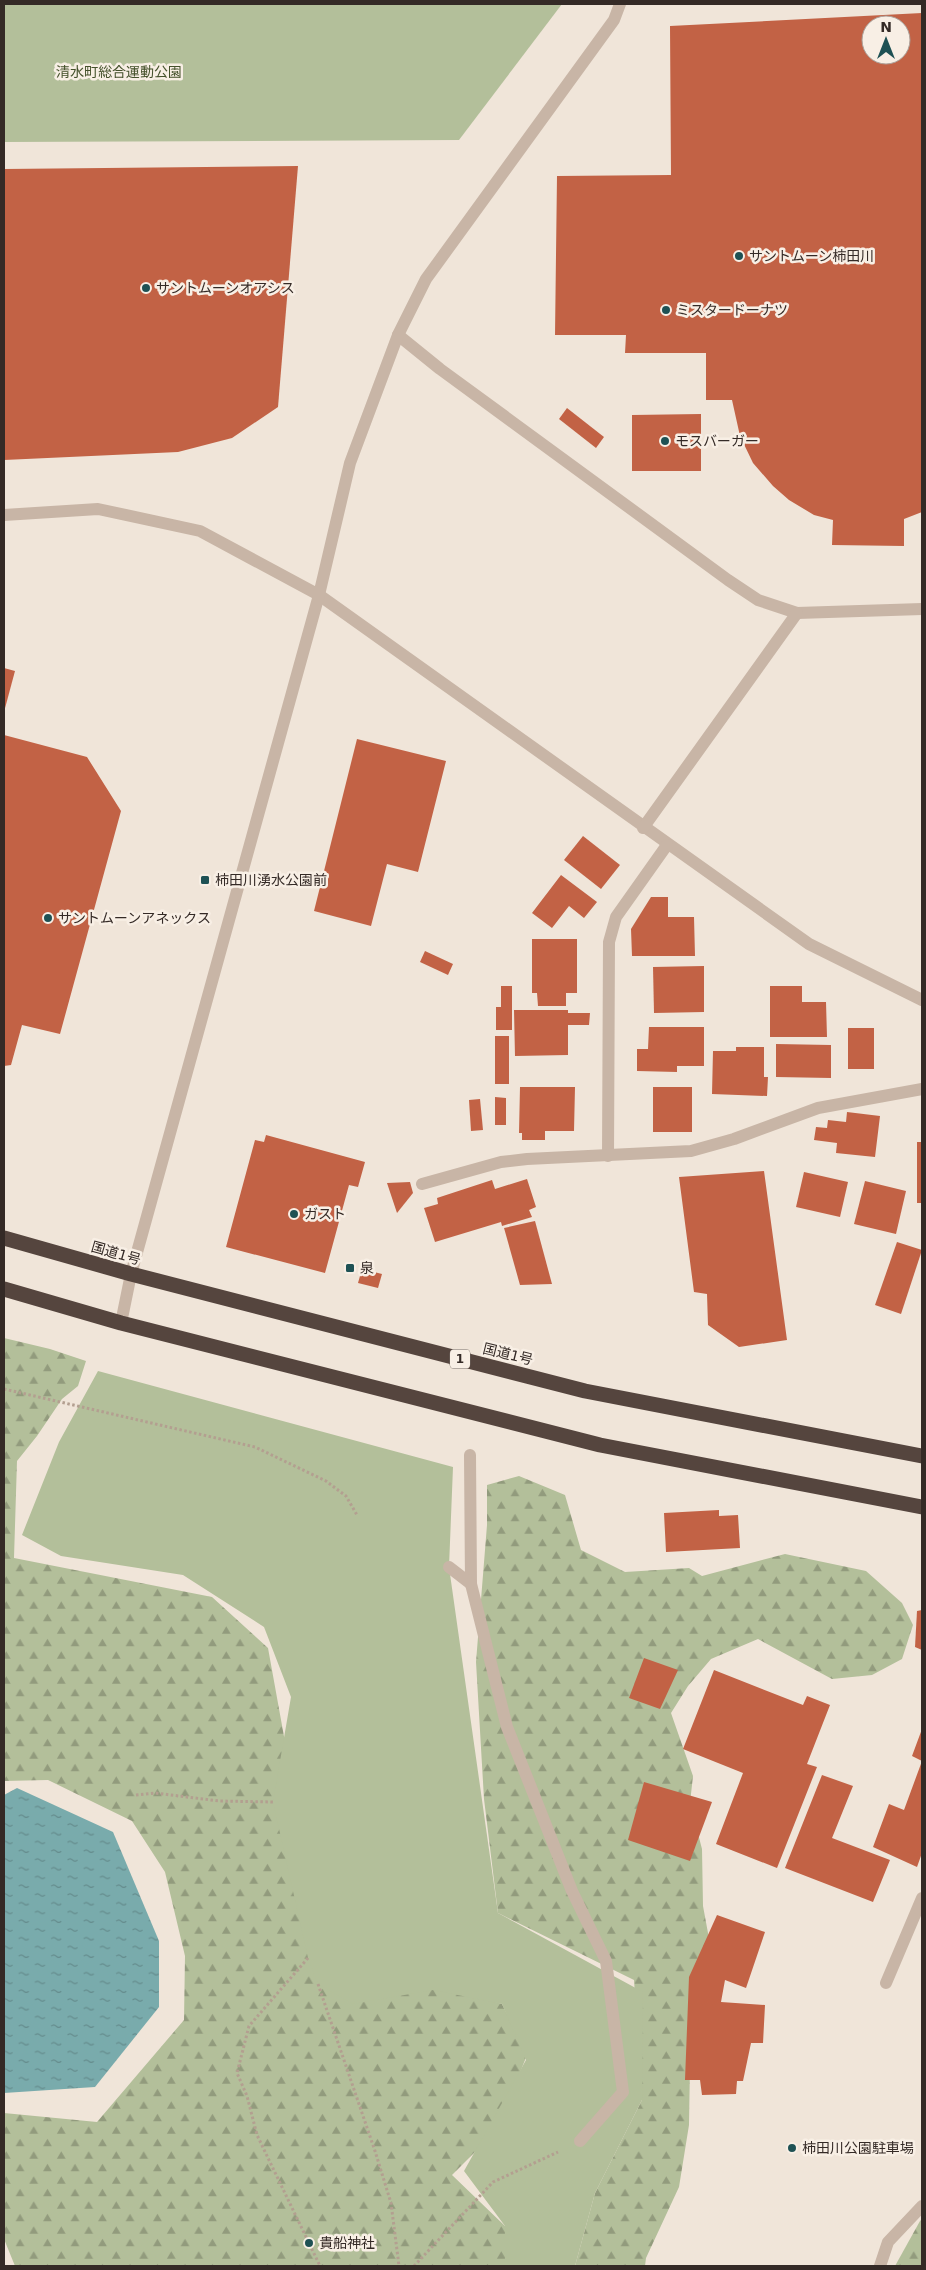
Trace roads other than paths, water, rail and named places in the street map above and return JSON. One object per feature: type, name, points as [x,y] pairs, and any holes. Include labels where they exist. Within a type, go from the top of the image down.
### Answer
[{"type":"highway","name":"国道1号","points":[[4,1238],[131,1274],[585,1391],[922,1456]]},
{"type":"highway","points":[[4,1289],[121,1323],[600,1445],[922,1507]]},
{"type":"street","points":[[121,1323],[131,1274],[319,596],[350,463],[398,335],[426,279],[614,20],[620,4]]},
{"type":"street","points":[[398,335],[440,369],[758,600],[797,613],[922,609]]},
{"type":"street","points":[[4,515],[98,509],[200,531],[319,596],[667,845],[809,944],[922,1000]]},
{"type":"street","points":[[644,828],[797,613]]},
{"type":"street","points":[[608,1156],[609,942],[616,917],[667,845]]},
{"type":"street","points":[[422,1184],[501,1162],[691,1151],[734,1139],[818,1108],[922,1089]]},
{"type":"street","points":[[470,1455],[471,1584],[508,1727],[572,1891],[606,1961],[623,2092],[580,2141]]},
{"type":"street","points":[[449,1567],[471,1584]]},
{"type":"street","points":[[886,1983],[922,1898]]},
{"type":"street","points":[[880,2266],[888,2242],[922,2206]]},
{"type":"water","points":[[17,1788],[113,1832],[159,1941],[159,2007],[95,2087],[4,2093],[4,1795]]},
{"type":"place","name":"サントムーン柿田川","points":[[739,256]]},
{"type":"place","name":"サントムーンオアシス","points":[[146,288]]},
{"type":"place","name":"ミスタードーナツ","points":[[666,310]]},
{"type":"place","name":"モスバーガー","points":[[665,441]]},
{"type":"place","name":"柿田川湧水公園前","points":[[205,880]]},
{"type":"place","name":"サントムーンアネックス","points":[[48,918]]},
{"type":"place","name":"ガスト","points":[[294,1214]]},
{"type":"place","name":"泉","points":[[350,1268]]},
{"type":"place","name":"柿田川公園駐車場","points":[[792,2148]]},
{"type":"place","name":"貴船神社","points":[[309,2243]]},
{"type":"park label","name":"清水町総合運動公園","points":[[119,72]]}]
